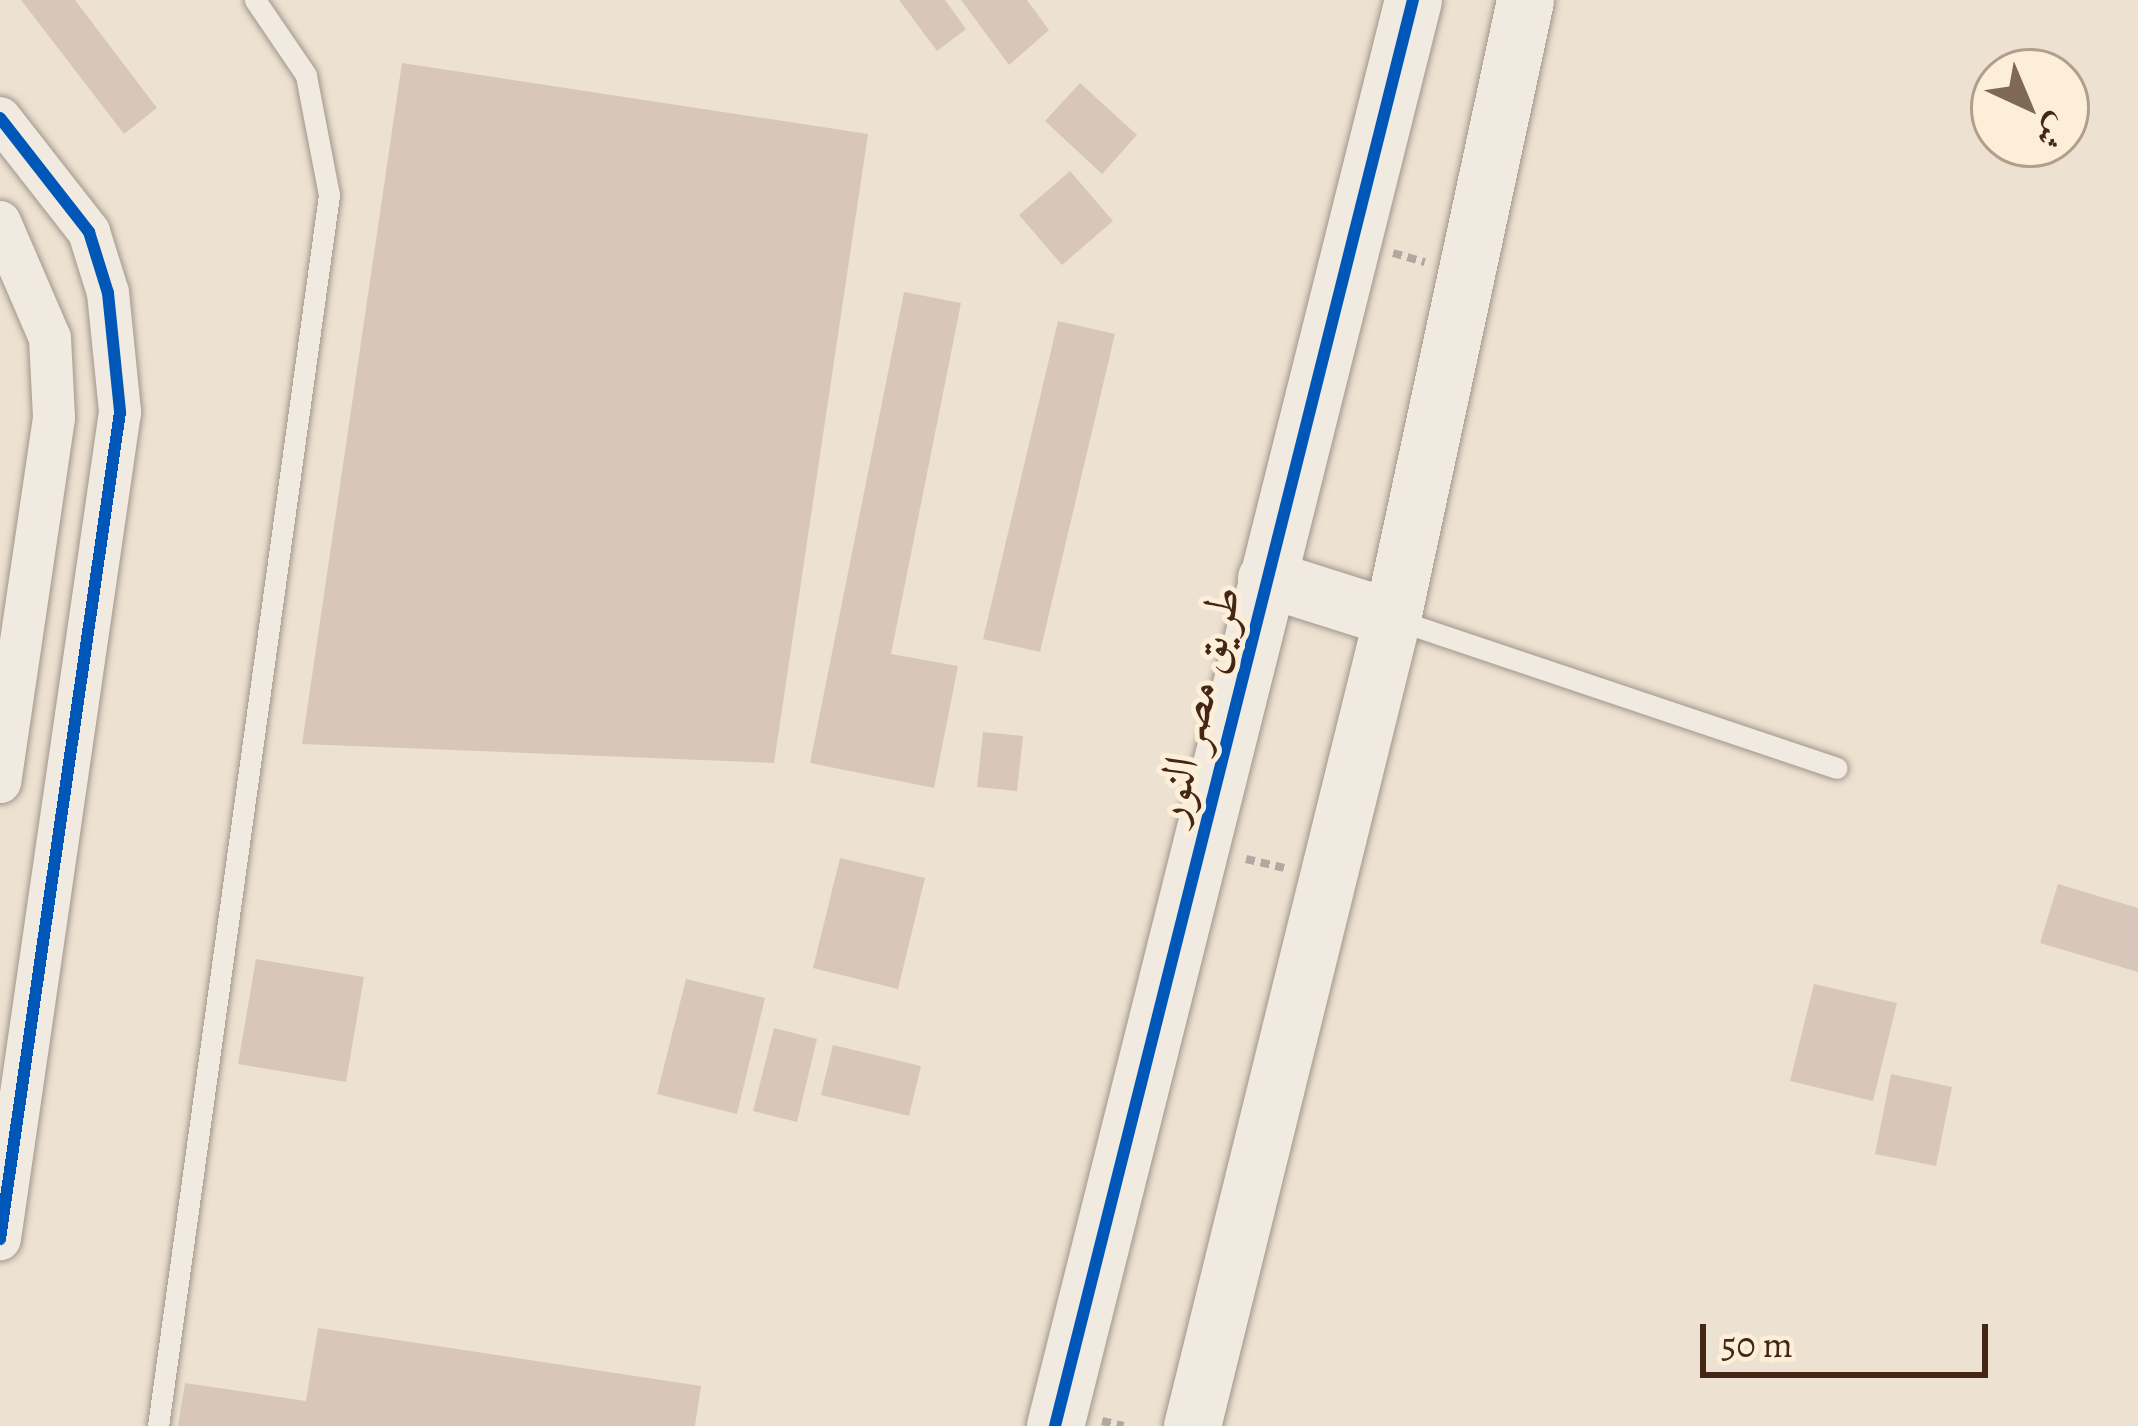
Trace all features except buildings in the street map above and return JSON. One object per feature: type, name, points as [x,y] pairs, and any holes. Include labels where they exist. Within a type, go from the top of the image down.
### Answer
[{"type":"street","name":"طريق مصر النور","points":[[1055,1426],[1413,0]]},
{"type":"street","points":[[1192,1426],[1393,619],[1526,12]]},
{"type":"street","points":[[0,118],[89,232],[109,293],[120,412],[10,1099],[0,1239]]},
{"type":"street","points":[[0,222],[50,338],[53,398],[8,674],[0,782]]},
{"type":"street","points":[[1266,578],[1393,619]]},
{"type":"lane","points":[[158,1426],[329,195],[318,115],[278,11],[255,0]]},
{"type":"lane","points":[[1393,619],[1838,768]]},
{"type":"path","points":[[1351,242],[1466,272]]},
{"type":"path","points":[[1198,847],[1328,879]]},
{"type":"cycle path","points":[[1055,1426],[1413,0]]},
{"type":"cycle path","points":[[0,118],[89,232],[108,293],[120,412],[0,1239]]}]
